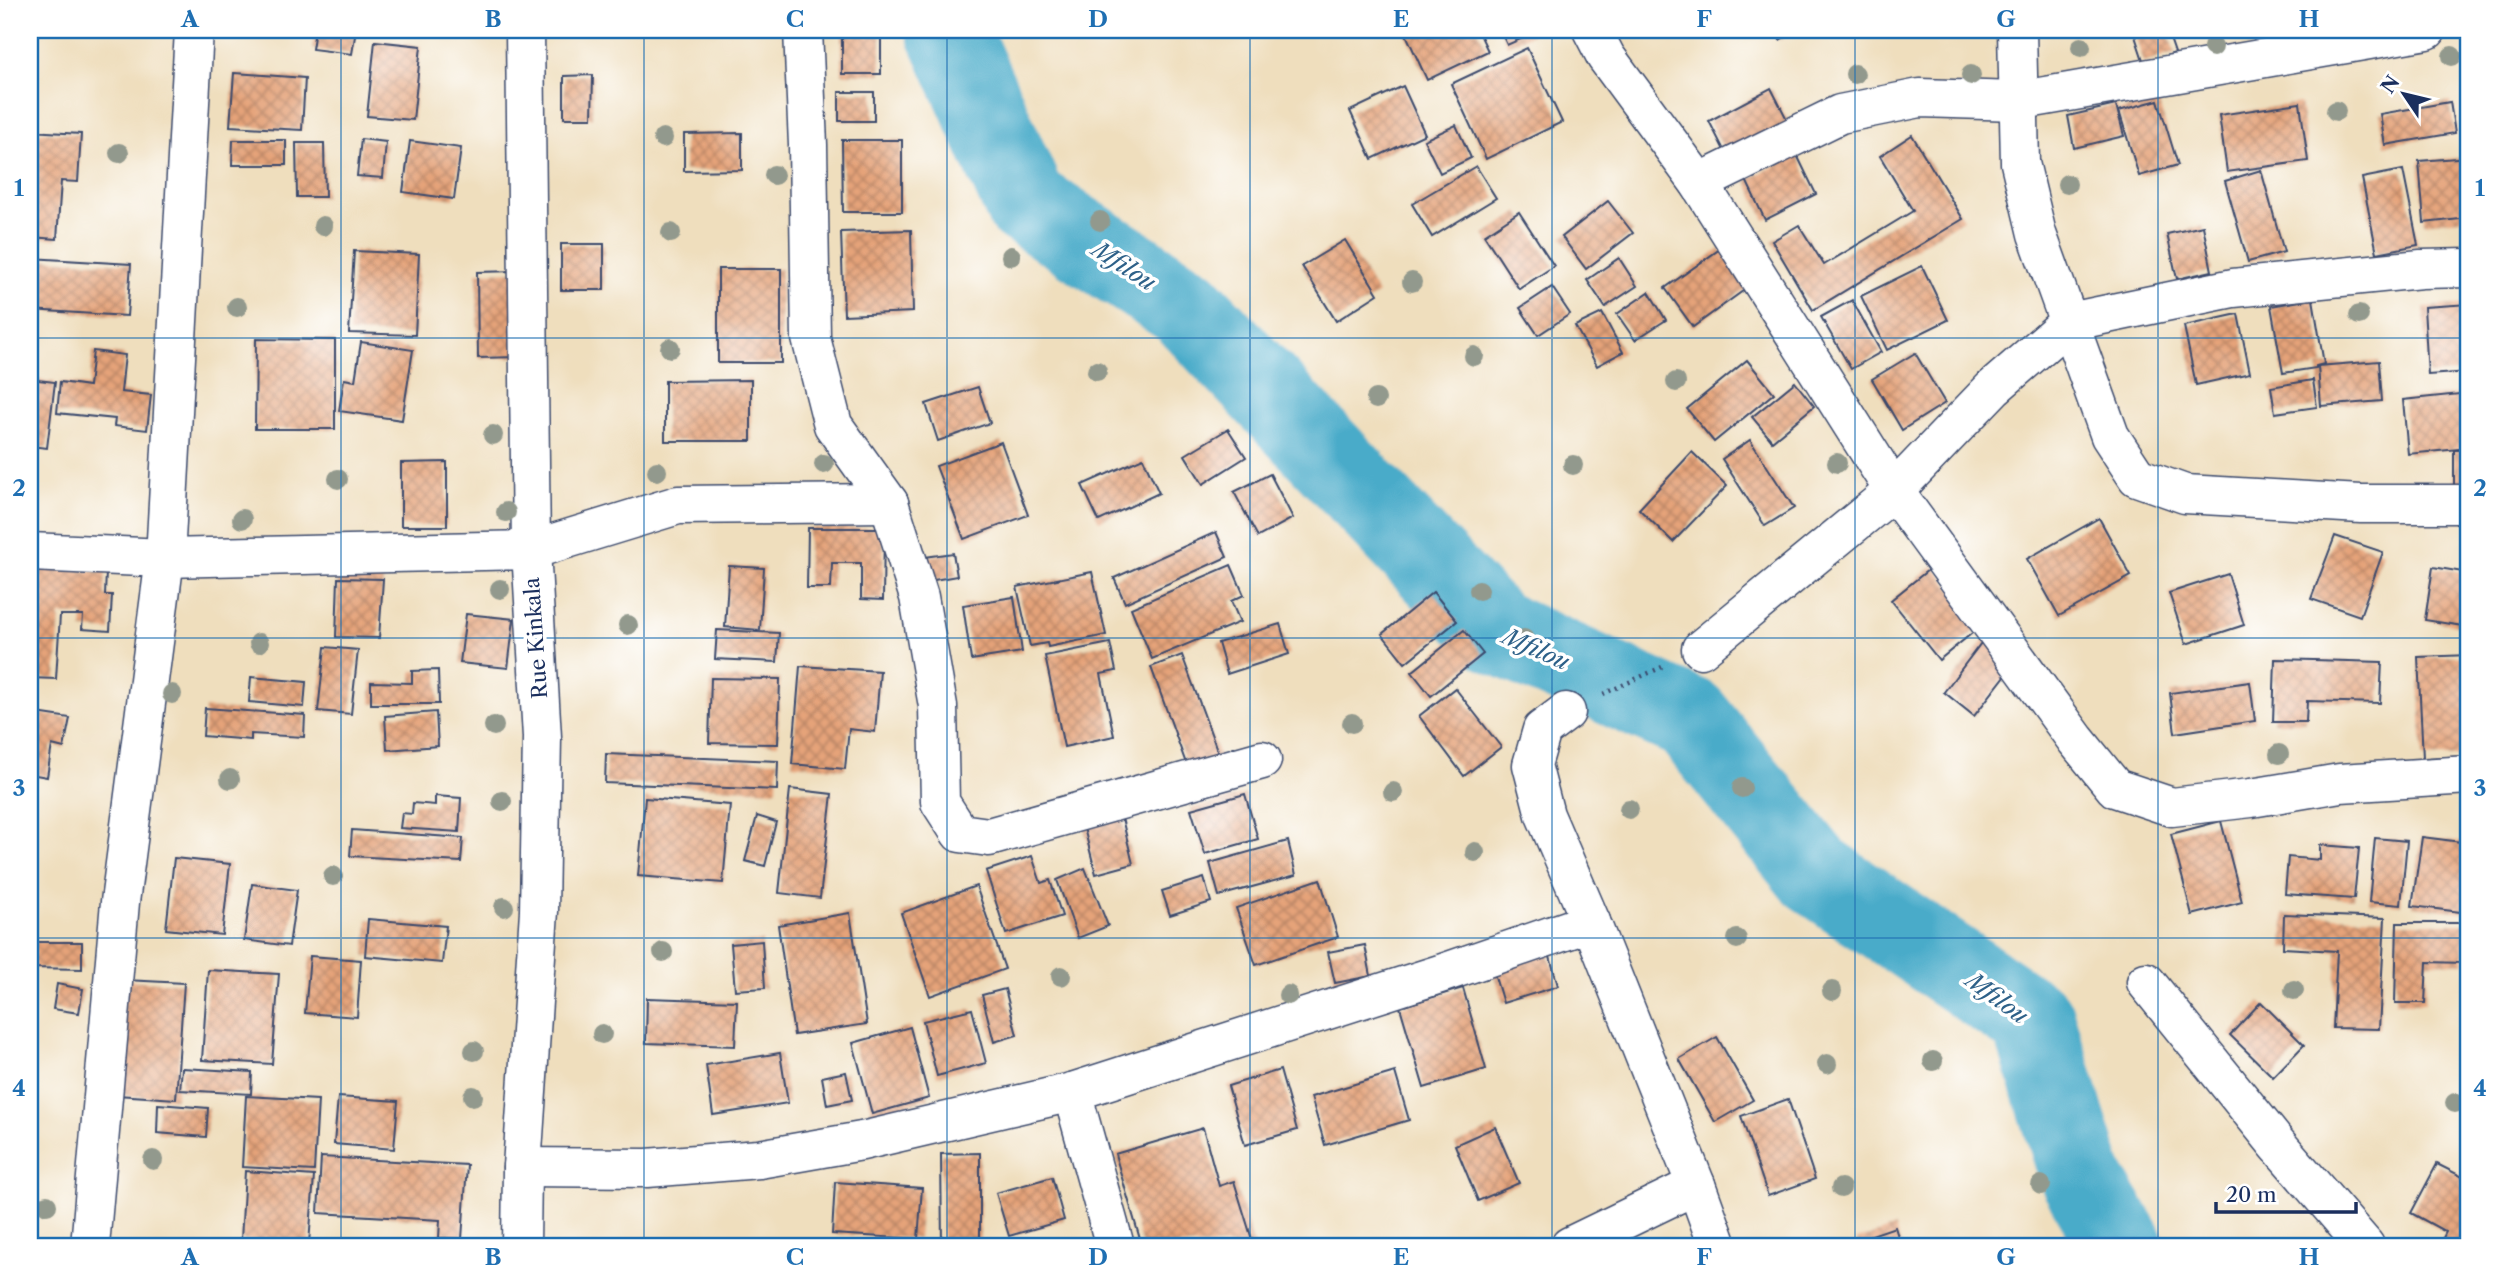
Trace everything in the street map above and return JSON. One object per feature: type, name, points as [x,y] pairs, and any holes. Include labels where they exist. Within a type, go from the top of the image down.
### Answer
[{"type":"street","points":[[90,1246],[120,902],[165,558],[194,30]]},
{"type":"street","name":"Rue Kinkala","points":[[521,1246],[522,1167],[539,911],[542,737],[531,550],[525,30]]},
{"type":"street","points":[[803,30],[811,338],[833,425],[889,503],[919,597],[938,706],[940,802],[960,833],[989,836],[1262,760]]},
{"type":"street","points":[[1592,30],[1606,57],[1699,183],[1894,491],[2076,740],[2115,788],[2172,807],[2251,799],[2340,783],[2469,775]]},
{"type":"street","points":[[2017,30],[2020,163],[2034,222],[2110,436],[2137,477],[2185,494],[2361,504],[2469,504]]},
{"type":"street","points":[[1699,183],[1840,114],[1920,98],[2017,101],[2427,30]]},
{"type":"street","points":[[1701,649],[1894,491],[1993,388],[2069,322],[2233,288],[2469,268]]},
{"type":"street","points":[[30,552],[165,558],[531,550],[678,505],[889,503]]},
{"type":"street","points":[[1566,712],[1542,730],[1532,765],[1545,815],[1591,922],[1718,1246]]},
{"type":"street","points":[[522,1167],[647,1168],[759,1159],[862,1140],[1072,1092],[1440,974],[1591,922]]},
{"type":"street","points":[[2146,982],[2277,1144],[2365,1246]]},
{"type":"street","points":[[1072,1092],[1115,1246]]},
{"type":"street","points":[[1570,1246],[1696,1185]]},
{"type":"path","points":[[1566,712],[1701,649]]},
{"type":"building","points":[[30,30],[37,30],[33,84],[30,84]]},
{"type":"building","points":[[315,30],[356,30],[352,54],[312,49]]},
{"type":"building","points":[[842,30],[881,30],[881,74],[842,74]]},
{"type":"building","points":[[1404,30],[1478,30],[1488,51],[1427,80]]},
{"type":"building","points":[[1500,30],[1541,30],[1507,45]]},
{"type":"building","points":[[1773,30],[1795,30],[1780,40]]},
{"type":"building","points":[[2133,30],[2167,30],[2175,53],[2144,63]]},
{"type":"building","points":[[375,41],[421,46],[413,120],[367,116]]},
{"type":"building","points":[[1527,48],[1562,122],[1486,159],[1451,84]]},
{"type":"building","points":[[2465,61],[2469,61],[2469,117],[2467,117]]},
{"type":"building","points":[[234,73],[305,78],[302,130],[230,126]]},
{"type":"building","points":[[593,75],[592,118],[564,118],[564,76]]},
{"type":"building","points":[[1403,86],[1425,134],[1372,159],[1350,111]]},
{"type":"building","points":[[1771,88],[1792,129],[1730,162],[1709,121]]},
{"type":"building","points":[[839,92],[874,92],[874,121],[839,121]]},
{"type":"building","points":[[2158,100],[2178,165],[2139,176],[2119,111]]},
{"type":"building","points":[[2450,102],[2455,133],[2385,145],[2380,114]]},
{"type":"building","points":[[2300,103],[2308,161],[2227,172],[2219,115]]},
{"type":"building","points":[[2116,105],[2124,136],[2074,148],[2068,116]]},
{"type":"building","points":[[1456,125],[1471,158],[1440,173],[1424,140]]},
{"type":"building","points":[[30,131],[81,134],[78,182],[61,181],[57,239],[30,237]]},
{"type":"building","points":[[742,133],[742,170],[684,171],[684,134]]},
{"type":"building","points":[[1912,135],[1963,219],[1813,310],[1772,241],[1799,225],[1824,265],[1913,211],[1880,156]]},
{"type":"building","points":[[361,139],[386,142],[383,178],[357,176]]},
{"type":"building","points":[[233,140],[286,140],[286,165],[232,165]]},
{"type":"building","points":[[842,140],[902,140],[902,212],[843,212]]},
{"type":"building","points":[[410,141],[461,148],[454,199],[403,192]]},
{"type":"building","points":[[296,143],[324,143],[325,197],[297,197]]},
{"type":"building","points":[[1797,155],[1816,194],[1765,220],[1746,180]]},
{"type":"building","points":[[2469,157],[2469,218],[2424,223],[2419,161]]},
{"type":"building","points":[[1476,166],[1496,198],[1432,237],[1412,204]]},
{"type":"building","points":[[2261,170],[2284,252],[2248,262],[2225,181]]},
{"type":"building","points":[[2403,170],[2418,245],[2377,253],[2362,178]]},
{"type":"building","points":[[1608,201],[1633,233],[1586,269],[1562,237]]},
{"type":"building","points":[[1519,212],[1554,266],[1519,289],[1484,235]]},
{"type":"building","points":[[2203,226],[2212,271],[2177,279],[2167,234]]},
{"type":"building","points":[[911,230],[913,312],[844,315],[841,232]]},
{"type":"building","points":[[1345,240],[1378,294],[1336,321],[1302,266]]},
{"type":"building","points":[[561,244],[604,244],[604,290],[561,290]]},
{"type":"building","points":[[1720,249],[1747,288],[1693,327],[1665,288]]},
{"type":"building","points":[[354,251],[419,254],[415,335],[349,333]]},
{"type":"building","points":[[30,258],[131,264],[127,316],[30,310]]},
{"type":"building","points":[[1619,258],[1637,286],[1605,307],[1587,280]]},
{"type":"building","points":[[1922,266],[1948,320],[1887,350],[1861,296]]},
{"type":"building","points":[[718,269],[781,269],[781,363],[718,363]]},
{"type":"building","points":[[520,271],[520,357],[478,358],[477,272]]},
{"type":"building","points":[[1552,287],[1570,314],[1538,335],[1520,308]]},
{"type":"building","points":[[1649,292],[1666,320],[1635,340],[1617,314]]},
{"type":"building","points":[[2313,299],[2324,364],[2316,368],[2283,373],[2271,306]]},
{"type":"building","points":[[1852,300],[1881,352],[1851,369],[1821,317]]},
{"type":"building","points":[[2469,304],[2469,372],[2428,375],[2424,307]]},
{"type":"building","points":[[1602,313],[1623,352],[1597,366],[1575,326]]},
{"type":"building","points":[[2238,314],[2250,373],[2196,385],[2184,326]]},
{"type":"building","points":[[256,339],[335,340],[335,429],[255,429]]},
{"type":"building","points":[[361,342],[413,350],[402,420],[339,411],[344,379],[355,381]]},
{"type":"building","points":[[93,351],[125,355],[121,392],[151,395],[147,430],[114,426],[115,419],[57,413],[60,382],[89,386]]},
{"type":"building","points":[[1915,353],[1945,403],[1902,430],[1872,379]]},
{"type":"building","points":[[1747,360],[1774,393],[1714,442],[1687,409]]},
{"type":"building","points":[[2379,361],[2382,401],[2321,406],[2318,366]]},
{"type":"building","points":[[30,379],[55,382],[47,448],[30,446]]},
{"type":"building","points":[[751,380],[751,441],[665,441],[665,381]]},
{"type":"building","points":[[2313,380],[2317,407],[2275,413],[2271,387]]},
{"type":"building","points":[[1795,382],[1814,406],[1772,441],[1752,417]]},
{"type":"building","points":[[978,387],[990,423],[938,441],[926,404]]},
{"type":"building","points":[[2469,393],[2469,448],[2408,454],[2403,400]]},
{"type":"building","points":[[1228,429],[1246,457],[1203,484],[1185,455]]},
{"type":"building","points":[[1750,440],[1794,508],[1765,526],[1722,459]]},
{"type":"building","points":[[1001,442],[1028,515],[964,539],[936,466]]},
{"type":"building","points":[[2454,450],[2469,450],[2469,489],[2454,488]]},
{"type":"building","points":[[1692,452],[1727,486],[1673,542],[1639,509]]},
{"type":"building","points":[[1143,458],[1159,493],[1099,521],[1082,485]]},
{"type":"building","points":[[447,462],[447,526],[401,526],[401,463]]},
{"type":"building","points":[[1270,474],[1293,518],[1258,537],[1234,492]]},
{"type":"building","points":[[2099,518],[2131,576],[2059,616],[2027,559]]},
{"type":"building","points":[[808,528],[884,528],[883,600],[861,599],[861,563],[832,563],[831,588],[807,588]]},
{"type":"building","points":[[1216,532],[1227,557],[1125,603],[1114,578]]},
{"type":"building","points":[[2335,536],[2383,552],[2360,616],[2311,599]]},
{"type":"building","points":[[953,553],[957,576],[928,581],[924,557]]},
{"type":"building","points":[[1231,565],[1244,595],[1231,601],[1240,622],[1152,659],[1131,608]]},
{"type":"building","points":[[729,566],[764,568],[760,630],[725,627]]},
{"type":"building","points":[[1933,566],[1982,625],[1939,660],[1891,600]]},
{"type":"building","points":[[2433,567],[2469,573],[2469,627],[2425,620]]},
{"type":"building","points":[[30,568],[106,572],[105,595],[112,595],[110,631],[82,629],[83,615],[60,615],[56,679],[30,678]]},
{"type":"building","points":[[1092,572],[1106,635],[1048,647],[1047,643],[1030,646],[1017,587]]},
{"type":"building","points":[[2228,574],[2244,625],[2186,644],[2169,593]]},
{"type":"building","points":[[338,578],[383,579],[379,638],[336,637]]},
{"type":"building","points":[[1433,592],[1457,621],[1405,663],[1382,634]]},
{"type":"building","points":[[1014,597],[1022,652],[971,660],[963,605]]},
{"type":"building","points":[[466,614],[514,619],[508,668],[460,663]]},
{"type":"building","points":[[1280,624],[1289,654],[1227,674],[1218,643]]},
{"type":"building","points":[[717,630],[779,633],[777,662],[715,659]]},
{"type":"building","points":[[1464,630],[1483,654],[1431,696],[1412,672]]},
{"type":"building","points":[[1984,639],[2015,663],[1974,716],[1944,692]]},
{"type":"building","points":[[1110,643],[1116,671],[1101,674],[1114,736],[1064,747],[1045,656]]},
{"type":"building","points":[[325,647],[358,650],[351,714],[318,711]]},
{"type":"building","points":[[1182,655],[1220,758],[1188,769],[1151,667]]},
{"type":"building","points":[[2469,655],[2469,756],[2423,758],[2418,657]]},
{"type":"building","points":[[2275,659],[2382,662],[2380,703],[2307,701],[2306,722],[2273,722]]},
{"type":"building","points":[[800,666],[880,671],[875,732],[849,729],[845,769],[792,764]]},
{"type":"building","points":[[438,670],[439,704],[371,704],[371,682],[412,683],[412,671]]},
{"type":"building","points":[[251,677],[306,682],[304,707],[249,702]]},
{"type":"building","points":[[711,678],[780,679],[778,744],[709,743]]},
{"type":"building","points":[[2250,682],[2255,721],[2175,733],[2170,693]]},
{"type":"building","points":[[1455,688],[1501,747],[1464,776],[1419,716]]},
{"type":"building","points":[[205,708],[305,715],[304,737],[251,734],[251,740],[203,736]]},
{"type":"building","points":[[30,712],[70,718],[64,748],[52,745],[47,777],[30,774]]},
{"type":"building","points":[[436,712],[438,746],[387,750],[385,716]]},
{"type":"building","points":[[606,754],[778,761],[777,790],[605,783]]},
{"type":"building","points":[[790,789],[832,794],[820,898],[779,893]]},
{"type":"building","points":[[1245,794],[1258,839],[1205,854],[1191,809]]},
{"type":"building","points":[[435,796],[461,798],[459,832],[400,828],[402,813],[412,814],[413,803],[435,805]]},
{"type":"building","points":[[645,798],[730,805],[723,883],[638,876]]},
{"type":"building","points":[[757,816],[776,822],[765,866],[745,861]]},
{"type":"building","points":[[1122,818],[1133,864],[1096,874],[1084,828]]},
{"type":"building","points":[[2221,821],[2242,902],[2192,915],[2171,834]]},
{"type":"building","points":[[352,830],[463,838],[461,862],[350,856]]},
{"type":"building","points":[[2422,837],[2469,843],[2469,913],[2412,906]]},
{"type":"building","points":[[2375,838],[2407,841],[2401,905],[2369,902]]},
{"type":"building","points":[[1288,841],[1296,875],[1219,896],[1210,863]]},
{"type":"building","points":[[2320,845],[2359,848],[2354,899],[2285,894],[2288,857],[2320,860]]},
{"type":"building","points":[[1032,856],[1041,883],[1050,880],[1062,916],[1006,934],[986,871]]},
{"type":"building","points":[[174,858],[230,864],[222,935],[166,929]]},
{"type":"building","points":[[1085,868],[1108,926],[1078,938],[1057,880]]},
{"type":"building","points":[[1204,878],[1211,902],[1170,915],[1162,891]]},
{"type":"building","points":[[1320,879],[1338,937],[1256,965],[1236,908]]},
{"type":"building","points":[[252,884],[297,890],[289,946],[244,940]]},
{"type":"building","points":[[976,886],[1005,969],[930,996],[901,913]]},
{"type":"building","points":[[850,913],[867,1024],[794,1035],[778,925]]},
{"type":"building","points":[[2284,914],[2385,918],[2379,1029],[2333,1028],[2337,951],[2283,948]]},
{"type":"building","points":[[368,919],[446,926],[442,963],[365,956]]},
{"type":"building","points":[[2397,923],[2465,923],[2464,963],[2427,962],[2425,1003],[2395,1003]]},
{"type":"building","points":[[762,941],[765,988],[735,990],[731,944]]},
{"type":"building","points":[[30,942],[82,942],[82,969],[30,968]]},
{"type":"building","points":[[1365,945],[1371,976],[1335,983],[1328,952]]},
{"type":"building","points":[[1549,953],[1558,986],[1503,1003],[1493,970]]},
{"type":"building","points":[[310,956],[361,960],[357,1017],[305,1013]]},
{"type":"building","points":[[208,970],[279,974],[272,1064],[202,1060]]},
{"type":"building","points":[[125,980],[184,983],[176,1099],[117,1095]]},
{"type":"building","points":[[57,984],[83,989],[79,1013],[53,1009]]},
{"type":"building","points":[[1463,988],[1486,1069],[1424,1088],[1400,1007]]},
{"type":"building","points":[[1005,989],[1017,1035],[994,1042],[982,995]]},
{"type":"building","points":[[647,998],[737,1001],[735,1046],[646,1043]]},
{"type":"building","points":[[2261,1002],[2304,1045],[2273,1077],[2230,1035]]},
{"type":"building","points":[[972,1009],[986,1063],[937,1076],[923,1021]]},
{"type":"building","points":[[910,1027],[929,1098],[872,1114],[853,1043]]},
{"type":"building","points":[[1717,1037],[1753,1100],[1715,1122],[1679,1059]]},
{"type":"building","points":[[780,1053],[788,1103],[713,1115],[706,1065]]},
{"type":"building","points":[[182,1068],[252,1072],[251,1094],[180,1090]]},
{"type":"building","points":[[1280,1070],[1297,1130],[1245,1145],[1228,1086]]},
{"type":"building","points":[[846,1072],[852,1100],[827,1105],[822,1077]]},
{"type":"building","points":[[1395,1072],[1409,1120],[1325,1145],[1311,1097]]},
{"type":"building","points":[[246,1096],[318,1100],[314,1171],[242,1167]]},
{"type":"building","points":[[338,1097],[398,1101],[394,1149],[334,1144]]},
{"type":"building","points":[[1788,1099],[1815,1179],[1768,1196],[1741,1116]]},
{"type":"building","points":[[158,1104],[208,1108],[206,1137],[157,1133]]},
{"type":"building","points":[[1495,1127],[1519,1183],[1478,1201],[1455,1145]]},
{"type":"building","points":[[1203,1128],[1219,1186],[1234,1181],[1254,1246],[1142,1246],[1115,1154]]},
{"type":"building","points":[[980,1153],[980,1245],[942,1245],[941,1154]]},
{"type":"building","points":[[321,1157],[467,1165],[462,1239],[439,1238],[440,1220],[318,1213]]},
{"type":"building","points":[[2437,1164],[2469,1180],[2469,1246],[2439,1246],[2446,1232],[2411,1213]]},
{"type":"building","points":[[245,1171],[314,1176],[309,1244],[241,1240]]},
{"type":"building","points":[[1052,1177],[1064,1220],[1009,1236],[996,1193]]},
{"type":"building","points":[[835,1182],[922,1188],[918,1239],[832,1234]]},
{"type":"building","points":[[1895,1227],[1901,1246],[1859,1246],[1857,1240]]},
{"type":"waterway","name":"Mfilou","points":[[948,30],[1025,203],[1186,307],[1493,630],[1690,719],[1814,872],[2033,1021],[2082,1178],[2122,1246]]}]
